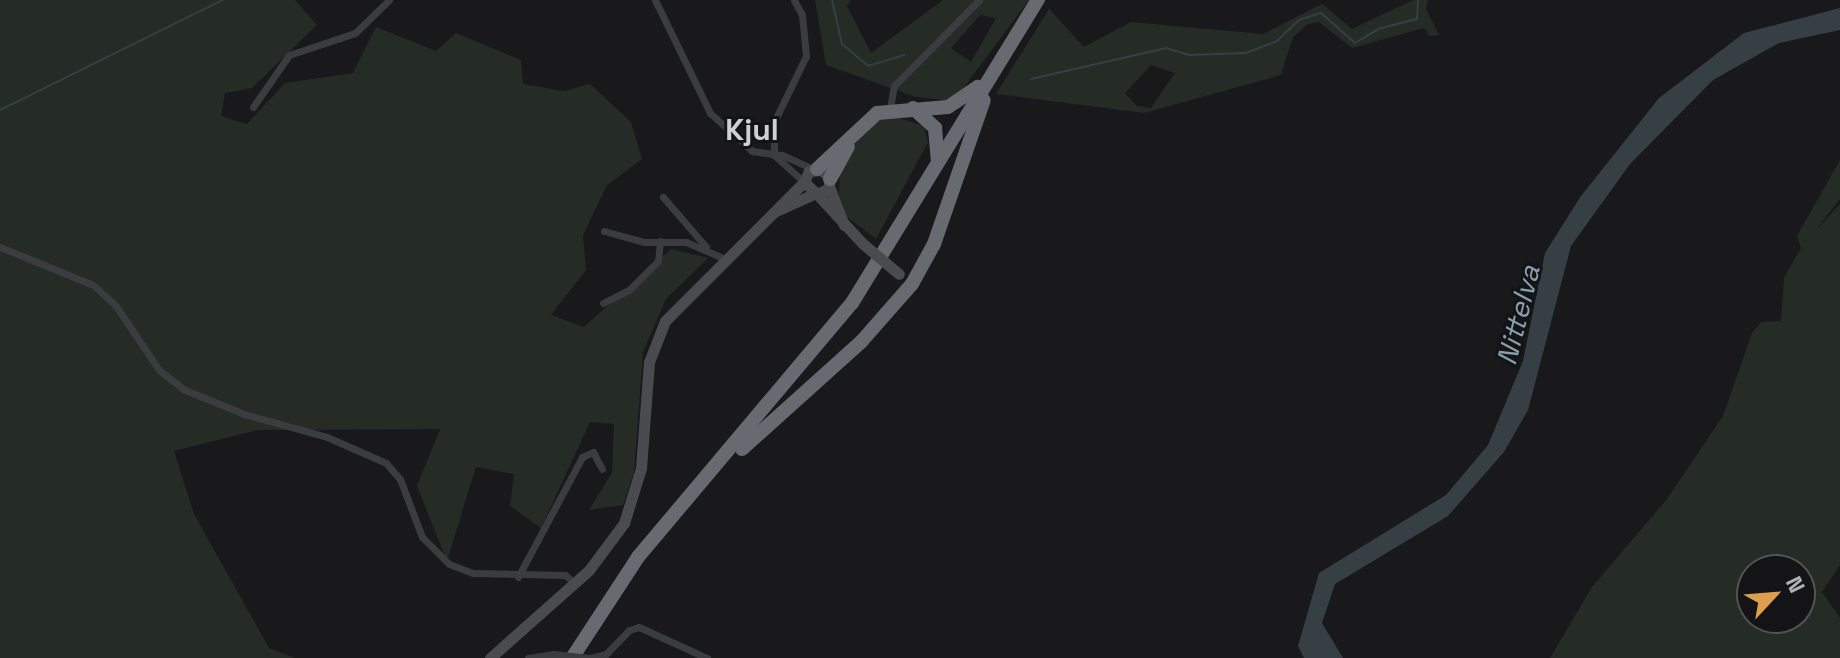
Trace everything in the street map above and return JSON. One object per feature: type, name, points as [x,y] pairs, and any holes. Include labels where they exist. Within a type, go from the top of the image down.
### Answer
[{"type":"highway","points":[[572,658],[625,572],[745,434],[852,303],[1038,0]]},
{"type":"highway","points":[[724,465],[861,342],[912,284],[934,244],[967,139],[1007,47]]},
{"type":"highway","points":[[815,169],[867,119],[890,108],[953,105],[987,79]]},
{"type":"highway","points":[[913,108],[935,128],[938,163]]},
{"type":"highway","points":[[829,183],[851,135]]},
{"type":"highway","points":[[580,658],[631,577],[724,465],[745,434]]},
{"type":"main road","points":[[490,658],[575,583],[608,548],[632,503],[641,468],[649,362],[658,334],[678,304],[815,169],[829,183],[844,226]]},
{"type":"main road","points":[[804,182],[862,243],[912,284]]},
{"type":"main road","points":[[775,211],[816,194],[829,183]]},
{"type":"street","points":[[253,107],[289,55],[355,33],[389,0]]},
{"type":"street","points":[[655,0],[710,113],[749,149],[815,169]]},
{"type":"street","points":[[794,0],[802,15],[806,56],[774,122],[774,155],[804,182]]},
{"type":"street","points":[[890,108],[894,86],[979,0]]},
{"type":"street","points":[[663,197],[706,247],[723,258]]},
{"type":"street","points":[[604,231],[706,247]]},
{"type":"street","points":[[603,303],[629,290],[658,261],[660,241]]},
{"type":"street","points":[[0,247],[93,285],[116,306],[159,370],[185,390],[386,463],[400,479],[415,524],[438,557],[473,573],[518,577],[565,575],[575,583]]},
{"type":"street","points":[[518,577],[582,457],[593,452],[602,469]]},
{"type":"street","points":[[528,658],[553,654],[590,658],[603,656],[629,630],[639,627],[707,658]]},
{"type":"shaded area","points":[[0,0],[295,0],[317,25],[252,88],[225,93],[221,116],[247,124],[285,83],[353,73],[376,27],[436,51],[456,33],[521,60],[523,84],[564,91],[590,84],[631,122],[642,159],[607,185],[583,235],[586,270],[551,315],[584,327],[671,249],[708,258],[666,299],[643,352],[634,472],[623,505],[589,510],[612,473],[614,424],[590,422],[541,528],[510,506],[514,474],[476,467],[447,561],[417,486],[440,429],[258,430],[174,451],[194,514],[269,648],[295,658],[0,658]]},
{"type":"shaded area","points":[[815,0],[851,0],[847,6],[871,53],[943,0],[1029,0],[962,90],[945,100],[916,97],[826,65]],"holes":[[[980,15],[996,18],[971,62],[951,48]]]},
{"type":"shaded area","points":[[1413,0],[1428,0],[1426,9],[1439,35],[1430,36],[1424,28],[1352,48],[1319,22],[1308,24],[1293,37],[1281,75],[1144,113],[996,94],[1049,9],[1084,47],[1131,22],[1263,34],[1322,4],[1352,29]],"holes":[[[1151,65],[1175,73],[1151,108],[1137,106],[1125,93]]]},
{"type":"shaded area","name":"Nittelva","points":[[1840,8],[1840,30],[1779,43],[1713,80],[1630,164],[1571,246],[1528,410],[1504,452],[1448,516],[1335,584],[1322,623],[1343,658],[1304,658],[1298,646],[1319,573],[1446,495],[1488,445],[1523,361],[1545,253],[1581,196],[1659,98],[1744,33]]},
{"type":"shaded area","points":[[889,115],[924,126],[928,142],[876,239],[847,217],[839,194],[840,168],[867,127]]},
{"type":"shaded area","points":[[1840,160],[1840,199],[1815,231],[1840,204],[1840,565],[1822,592],[1840,618],[1840,658],[1550,658],[1592,587],[1667,499],[1723,416],[1752,333],[1761,322],[1781,321],[1784,278],[1801,248],[1797,236]]},
{"type":"waterway","points":[[0,110],[223,0]]},
{"type":"waterway","points":[[832,0],[842,44],[868,66],[904,55]]},
{"type":"waterway","points":[[1031,79],[1166,48],[1189,55],[1246,53],[1277,41],[1299,20],[1321,13],[1355,43],[1378,29],[1417,19],[1418,0]]},
{"type":"district","name":"Kjul","points":[[752,130]]}]
